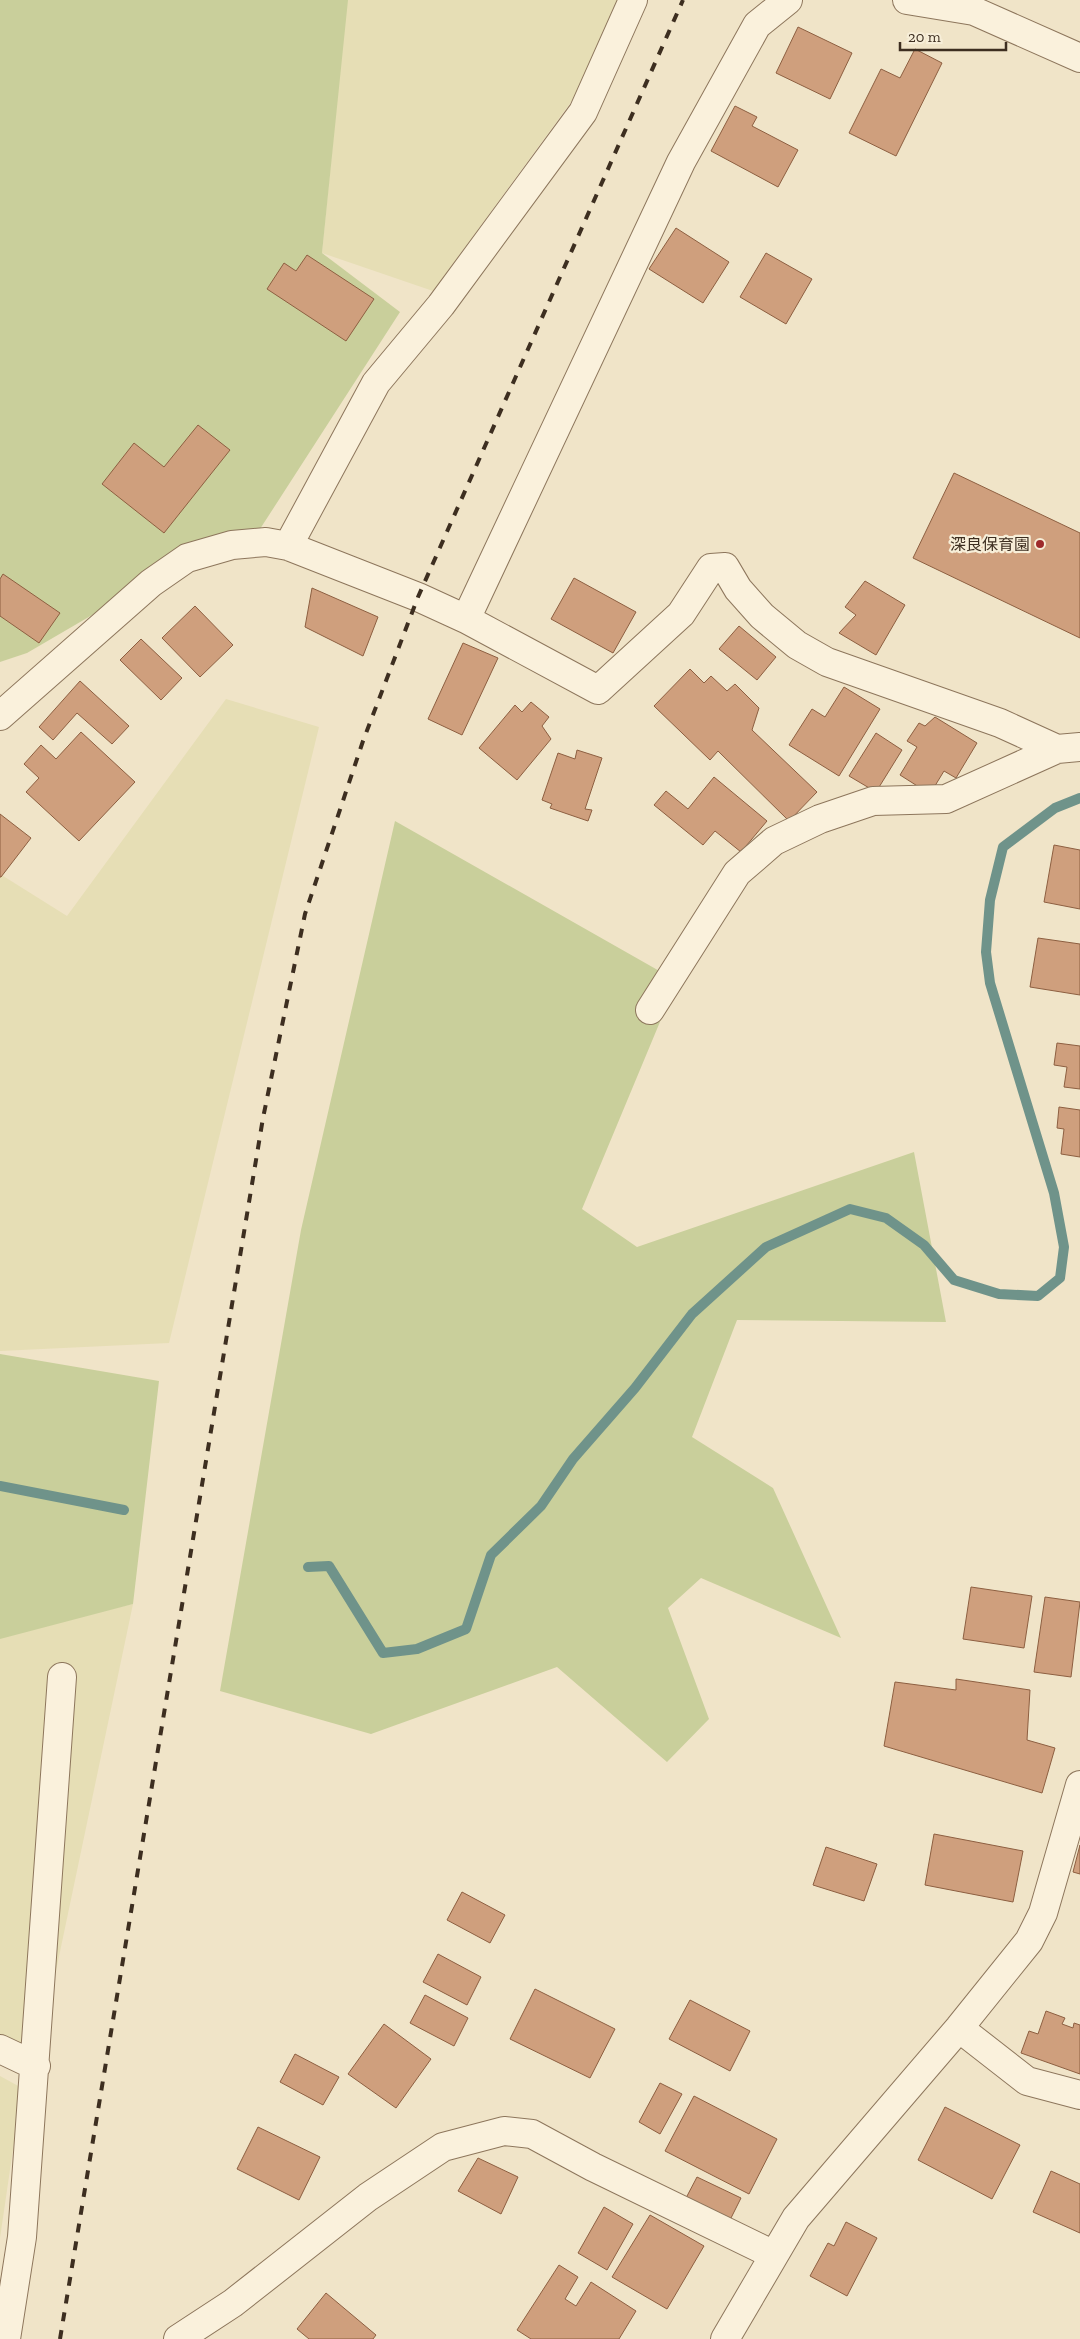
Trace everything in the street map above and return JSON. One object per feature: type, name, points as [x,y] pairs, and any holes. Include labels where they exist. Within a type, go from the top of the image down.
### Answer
[{"type":"street","points":[[288,546],[376,383],[441,305],[583,112],[633,0]]},
{"type":"street","points":[[466,619],[681,162],[757,25],[788,0]]},
{"type":"street","points":[[907,0],[974,11],[1080,58]]},
{"type":"street","points":[[0,716],[151,583],[187,558],[232,545],[266,542],[288,546],[418,597],[466,619],[598,690],[680,614],[711,568],[725,567],[738,589],[762,616],[797,645],[827,662],[1069,748]]},
{"type":"street","points":[[650,1010],[737,873],[774,841],[820,819],[873,801],[946,799],[1069,748]]},
{"type":"street","points":[[6,2339],[22,2237],[36,2066],[62,1677]]},
{"type":"street","points":[[724,2339],[796,2218],[959,2028],[1028,1941],[1043,1913],[1080,1785]]},
{"type":"street","points":[[959,2028],[1027,2081],[1080,2095]]},
{"type":"street","points":[[0,2049],[36,2066]]},
{"type":"street","points":[[178,2339],[233,2303],[368,2197],[443,2147],[504,2131],[532,2134],[593,2167],[774,2256]]},
{"type":"shaded area","points":[[347,0],[617,0],[576,95],[433,291],[322,253]]},
{"type":"shaded area","points":[[226,699],[319,727],[169,1343],[0,1351],[0,874],[67,916]]},
{"type":"shaded area","points":[[133,1604],[36,2066],[0,2050],[0,1635]]},
{"type":"shaded area","points":[[0,2076],[22,2088],[0,2238]]},
{"type":"green space","points":[[0,0],[348,0],[322,253],[400,312],[251,543],[147,583],[27,653],[0,662]]},
{"type":"green space","points":[[395,821],[677,981],[582,1209],[637,1247],[914,1152],[946,1322],[737,1320],[692,1437],[773,1488],[841,1638],[701,1578],[668,1608],[709,1719],[667,1762],[557,1667],[371,1734],[220,1691],[301,1230]]},
{"type":"green space","points":[[0,1354],[159,1381],[133,1604],[0,1639]]},
{"type":"building","points":[[798,27],[852,53],[830,99],[776,73]]},
{"type":"building","points":[[915,49],[942,63],[896,156],[849,133],[881,69],[900,78]]},
{"type":"building","points":[[735,106],[757,117],[752,126],[798,150],[778,187],[711,151]]},
{"type":"building","points":[[676,228],[729,262],[703,303],[649,269]]},
{"type":"building","points":[[766,253],[812,279],[786,324],[740,297]]},
{"type":"building","points":[[307,255],[374,299],[346,341],[267,289],[284,263],[296,271]]},
{"type":"building","points":[[198,425],[230,450],[164,533],[102,484],[134,443],[164,467]]},
{"type":"building","points":[[954,473],[1080,533],[1080,638],[913,558]]},
{"type":"building","points":[[3,574],[60,613],[39,643],[0,616],[0,579]]},
{"type":"building","points":[[574,578],[636,612],[613,653],[551,619]]},
{"type":"building","points":[[865,581],[905,605],[876,655],[839,633],[856,615],[845,607]]},
{"type":"building","points":[[312,588],[378,617],[363,656],[305,627]]},
{"type":"building","points":[[195,606],[233,645],[200,677],[162,638]]},
{"type":"building","points":[[739,626],[776,657],[757,680],[719,649]]},
{"type":"building","points":[[141,639],[182,678],[161,700],[120,660]]},
{"type":"building","points":[[463,643],[498,658],[462,735],[428,719]]},
{"type":"building","points":[[690,669],[704,683],[711,676],[727,691],[735,684],[759,708],[752,730],[817,792],[789,821],[718,751],[710,760],[654,706]]},
{"type":"building","points":[[80,681],[129,726],[112,744],[77,713],[53,740],[39,727]]},
{"type":"building","points":[[844,687],[880,709],[839,776],[789,745],[812,709],[825,717]]},
{"type":"building","points":[[531,702],[549,717],[542,726],[551,739],[517,780],[479,748],[515,705],[522,712]]},
{"type":"building","points":[[935,717],[977,743],[956,778],[944,771],[930,794],[900,775],[917,747],[907,741],[919,723],[925,726]]},
{"type":"building","points":[[81,732],[135,782],[79,841],[26,792],[39,778],[24,764],[41,745],[56,759]]},
{"type":"building","points":[[876,733],[902,750],[876,792],[849,776]]},
{"type":"building","points":[[577,750],[602,758],[585,809],[592,810],[588,821],[550,808],[552,804],[542,800],[558,753],[575,759]]},
{"type":"building","points":[[714,777],[767,821],[741,852],[715,831],[703,845],[654,805],[666,791],[688,809]]},
{"type":"building","points":[[0,814],[31,838],[1,877],[0,877]]},
{"type":"building","points":[[1054,845],[1080,850],[1080,909],[1044,902]]},
{"type":"building","points":[[1038,938],[1080,944],[1080,995],[1030,987]]},
{"type":"building","points":[[1057,1043],[1080,1046],[1080,1089],[1064,1087],[1067,1067],[1054,1065]]},
{"type":"building","points":[[1059,1107],[1080,1110],[1080,1157],[1061,1154],[1064,1129],[1057,1128]]},
{"type":"building","points":[[971,1587],[1032,1596],[1024,1648],[963,1639]]},
{"type":"building","points":[[1045,1597],[1080,1602],[1071,1677],[1034,1672]]},
{"type":"building","points":[[956,1679],[1030,1690],[1027,1740],[1055,1748],[1042,1793],[884,1746],[895,1682],[956,1690]]},
{"type":"building","points":[[934,1834],[1023,1851],[1013,1902],[925,1885]]},
{"type":"building","points":[[1080,1845],[1080,1874],[1073,1872]]},
{"type":"building","points":[[826,1847],[877,1864],[864,1901],[813,1885]]},
{"type":"building","points":[[462,1892],[505,1915],[490,1943],[447,1920]]},
{"type":"building","points":[[438,1954],[481,1977],[467,2005],[423,1982]]},
{"type":"building","points":[[535,1989],[615,2029],[590,2078],[510,2039]]},
{"type":"building","points":[[425,1995],[468,2018],[454,2046],[410,2023]]},
{"type":"building","points":[[690,2000],[750,2031],[730,2071],[669,2039]]},
{"type":"building","points":[[1046,2011],[1065,2018],[1062,2024],[1073,2028],[1074,2023],[1080,2025],[1080,2074],[1021,2053],[1029,2031],[1038,2034]]},
{"type":"building","points":[[384,2024],[431,2059],[396,2108],[348,2074]]},
{"type":"building","points":[[295,2054],[339,2077],[323,2105],[280,2082]]},
{"type":"building","points":[[660,2083],[682,2094],[660,2134],[639,2122]]},
{"type":"building","points":[[694,2096],[777,2139],[749,2194],[665,2151]]},
{"type":"building","points":[[945,2107],[1020,2145],[992,2199],[918,2160]]},
{"type":"building","points":[[258,2127],[320,2157],[299,2200],[237,2169]]},
{"type":"building","points":[[478,2158],[518,2177],[501,2214],[458,2191]]},
{"type":"building","points":[[1051,2171],[1080,2184],[1080,2233],[1033,2212]]},
{"type":"building","points":[[697,2177],[741,2198],[730,2220],[686,2198]]},
{"type":"building","points":[[604,2207],[633,2224],[607,2270],[578,2253]]},
{"type":"building","points":[[650,2215],[704,2246],[667,2309],[612,2277]]},
{"type":"building","points":[[846,2222],[877,2238],[847,2296],[810,2276],[828,2243],[834,2246]]},
{"type":"building","points":[[559,2265],[578,2277],[565,2299],[576,2306],[591,2282],[636,2311],[619,2339],[531,2339],[517,2330]]},
{"type":"building","points":[[326,2293],[376,2335],[373,2339],[309,2339],[297,2329]]},
{"type":"waterway","points":[[308,1567],[329,1566],[383,1653],[417,1649],[466,1629],[491,1555],[541,1506],[573,1459],[635,1388],[692,1314],[766,1247],[850,1209],[886,1218],[924,1245],[954,1280],[999,1294],[1038,1296],[1060,1278],[1064,1247],[1054,1193],[990,983],[986,952],[990,900],[1003,847],[1055,808],[1080,798]]},
{"type":"waterway","points":[[0,1486],[124,1510]]},
{"type":"railway","points":[[60,2339],[263,1118],[305,914],[363,741],[418,597],[683,0]]},
{"type":"place","name":"深良保育園","points":[[1040,544]]}]
